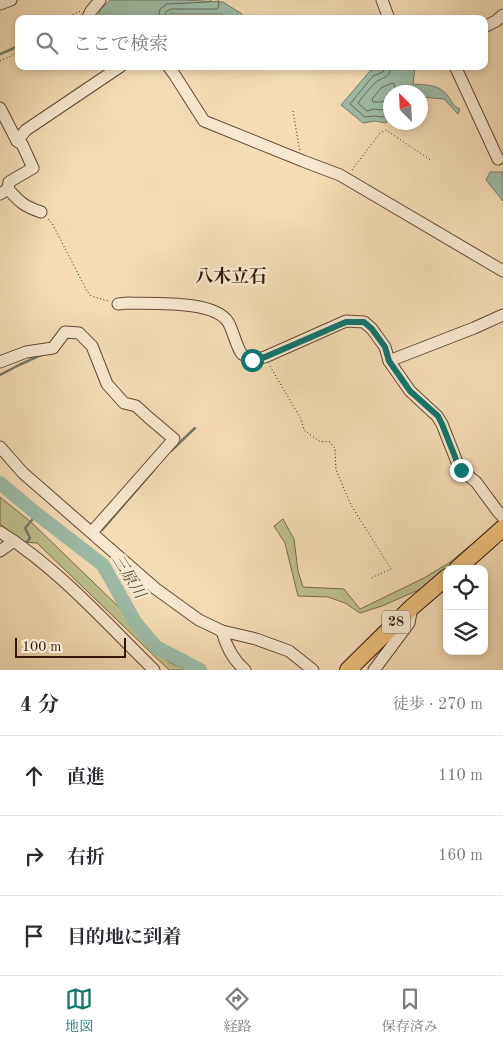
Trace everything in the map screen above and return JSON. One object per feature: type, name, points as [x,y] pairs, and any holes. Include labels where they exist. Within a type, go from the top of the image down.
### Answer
[{"type":"highway","points":[[461,565],[503,528]]},
{"type":"highway","name":"28","points":[[348,670],[412,607],[443,580]]},
{"type":"street","points":[[0,4],[11,0]]},
{"type":"street","points":[[88,9],[100,0]]},
{"type":"street","points":[[382,0],[388,15]]},
{"type":"street","points":[[488,25],[496,21],[503,14]]},
{"type":"street","points":[[17,140],[26,130],[115,70]]},
{"type":"street","points":[[171,70],[204,120],[340,175],[503,271]]},
{"type":"street","points":[[456,70],[498,159]]},
{"type":"street","points":[[0,108],[17,140],[22,144],[33,168],[9,182],[4,192],[28,207],[41,212]]},
{"type":"street","points":[[118,304],[190,305],[209,309],[225,318],[236,338],[236,343],[241,353],[252,360],[265,357],[346,322],[364,322],[372,329],[385,347],[389,361],[410,391],[438,416],[461,470],[476,482],[503,517]]},
{"type":"street","points":[[389,361],[503,315]]},
{"type":"street","points":[[0,362],[26,352],[52,348],[65,332],[79,333],[92,346],[107,384],[124,403],[136,406],[174,439],[92,532]]},
{"type":"street","points":[[0,447],[24,473],[156,589],[199,620],[222,631],[256,639],[289,651],[313,670]]},
{"type":"street","points":[[0,532],[45,565],[88,603],[154,670]]},
{"type":"street","points":[[0,551],[14,541]]},
{"type":"street","points":[[374,670],[409,623],[412,607]]},
{"type":"street","points":[[222,631],[225,642],[238,664],[245,670]]},
{"type":"path","points":[[73,15],[88,9]]},
{"type":"path","points":[[0,61],[15,54]]},
{"type":"path","points":[[293,111],[299,148],[308,163]]},
{"type":"path","points":[[346,179],[380,133],[386,130],[432,161]]},
{"type":"path","points":[[41,212],[52,223],[91,296],[118,304]]},
{"type":"path","points":[[265,357],[301,419],[304,430],[319,441],[330,442],[335,448],[336,470],[351,505],[391,568],[371,578]]},
{"type":"shaded area","points":[[0,497],[31,522],[124,612],[156,652],[169,662],[187,670],[169,670],[37,543],[23,542],[0,524]]},
{"type":"shaded area","points":[[283,519],[294,539],[298,571],[303,587],[344,589],[360,609],[424,578],[443,567],[443,575],[432,584],[382,606],[360,613],[345,603],[328,597],[298,596],[285,543],[274,526]]},
{"type":"shaded area","points":[[502,519],[455,565],[446,565],[449,563]]},
{"type":"water","points":[[110,0],[185,0],[223,2],[242,15],[98,15]]},
{"type":"water","points":[[415,70],[413,84],[430,85],[441,89],[447,94],[454,106],[460,109],[458,114],[444,99],[428,98],[428,85],[383,85],[383,122],[375,121],[363,123],[341,105],[370,71]]},
{"type":"water","points":[[490,172],[503,172],[503,201],[486,180]]},
{"type":"waterway","points":[[0,54],[15,48]]},
{"type":"waterway","points":[[0,375],[41,355]]},
{"type":"waterway","points":[[171,451],[195,428]]},
{"type":"waterway","points":[[102,530],[154,470]]},
{"type":"waterway","name":"三原川","points":[[0,483],[103,565],[135,622],[156,647],[200,670]]},
{"type":"waterway","points":[[27,542],[30,538],[25,528],[37,514]]},
{"type":"district","name":"八木立石","points":[[231,277]]},
{"type":"route","points":[[252,360],[265,357],[346,322],[364,322],[372,329],[385,347],[389,361],[410,391],[438,416],[461,470]]}]
